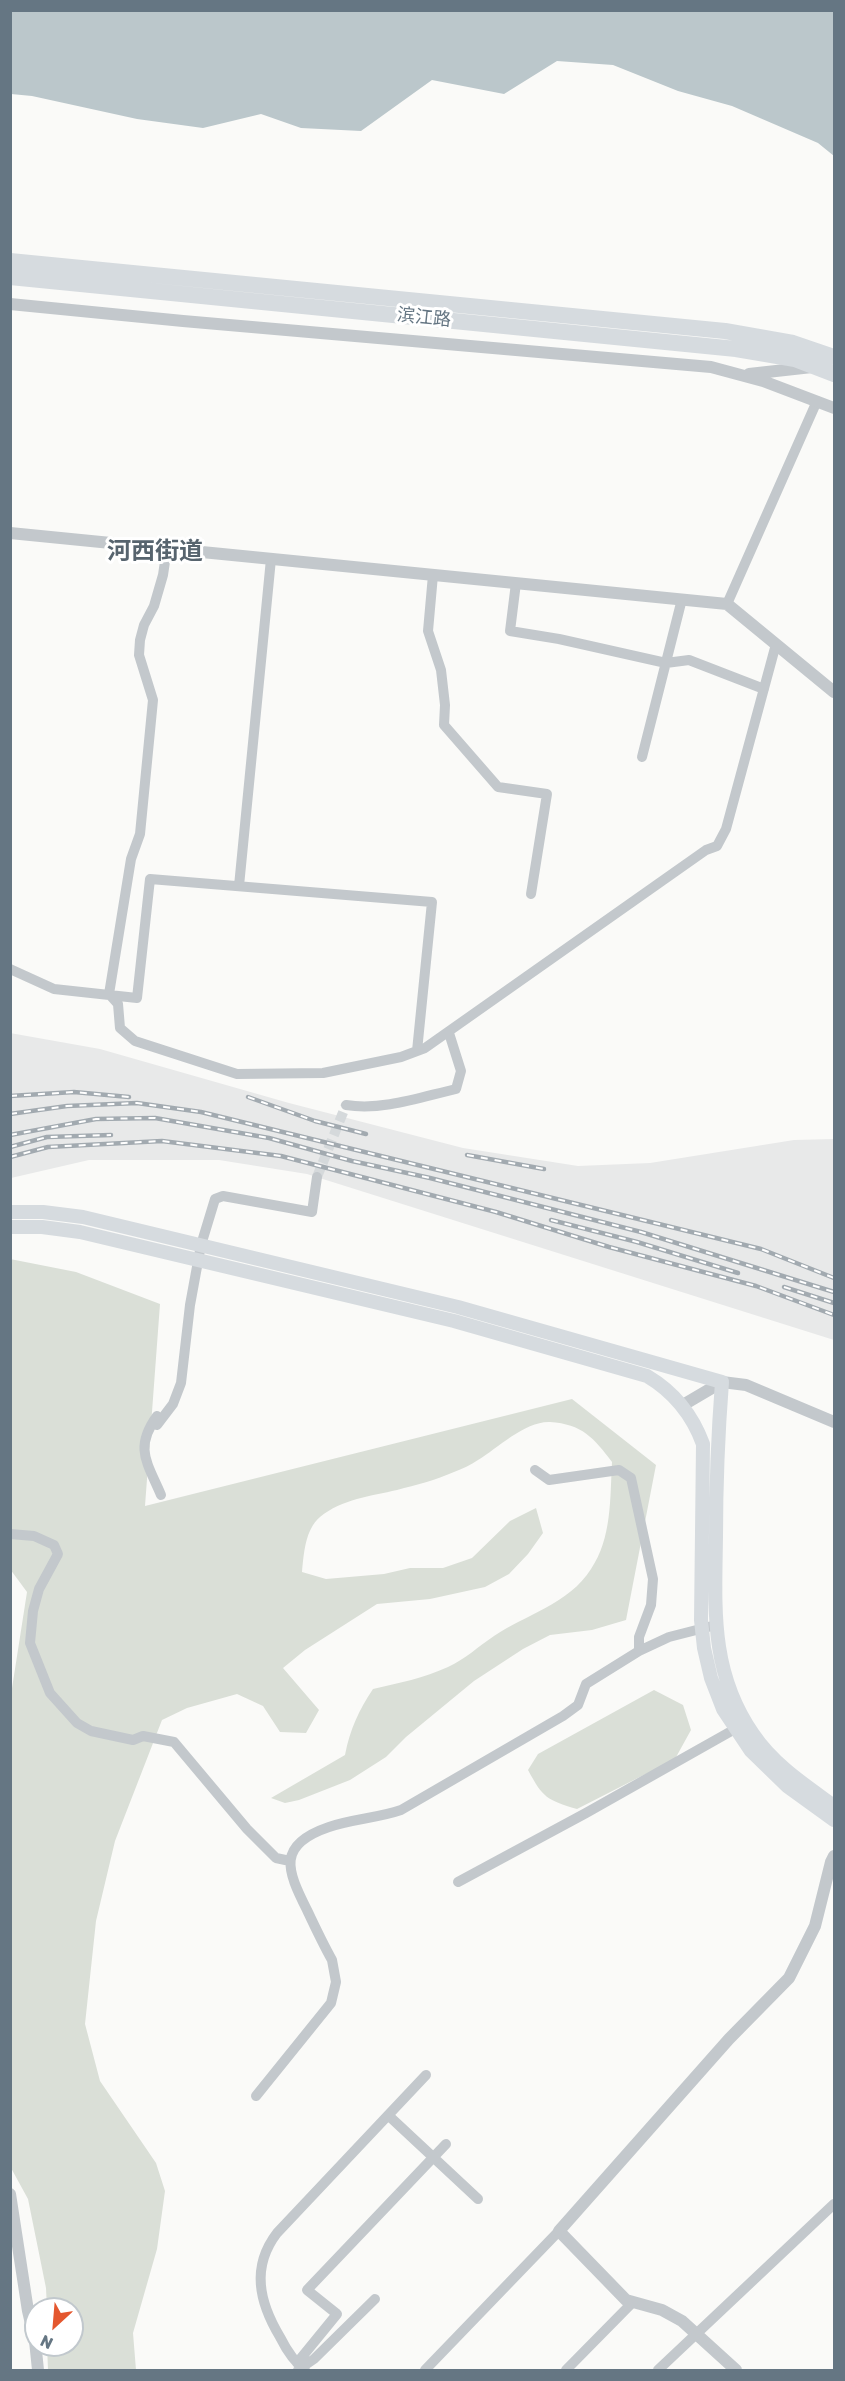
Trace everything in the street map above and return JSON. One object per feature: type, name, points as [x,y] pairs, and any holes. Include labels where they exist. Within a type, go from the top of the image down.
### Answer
[{"type":"highway","name":"滨江路","points":[[10,261],[724,331],[793,344],[834,357]]},
{"type":"highway","name":"滨江路","points":[[10,277],[736,349],[795,359],[834,374]]},
{"type":"main road","points":[[10,1212],[43,1212],[83,1217],[201,1245],[458,1307],[722,1382],[717,1450],[716,1625],[718,1648],[725,1677],[737,1706],[753,1734],[785,1769],[834,1806]]},
{"type":"main road","points":[[10,1227],[42,1227],[80,1232],[454,1321],[647,1376],[666,1389],[683,1405],[695,1424],[703,1444],[702,1629],[711,1678],[723,1709],[751,1751],[774,1775],[834,1820]]},
{"type":"street","points":[[10,304],[711,368],[741,374],[834,408]]},
{"type":"street","points":[[741,374],[814,366]]},
{"type":"street","points":[[727,604],[817,401]]},
{"type":"street","points":[[10,533],[727,604],[834,692]]},
{"type":"street","points":[[109,994],[130,859],[140,834],[153,700],[139,655],[140,640],[146,618],[154,606],[163,575],[167,548]]},
{"type":"street","points":[[239,886],[271,559]]},
{"type":"street","points":[[433,575],[428,631],[441,670],[445,705],[444,724],[498,788],[547,794],[531,894]]},
{"type":"street","points":[[516,583],[510,631],[559,639],[666,663],[689,660],[764,689]]},
{"type":"street","points":[[642,757],[682,599]]},
{"type":"street","points":[[109,994],[118,1004],[120,1028],[135,1041],[237,1074],[323,1073],[401,1057],[417,1051],[449,1033],[706,850],[717,846],[726,829],[776,644]]},
{"type":"street","points":[[10,969],[54,988],[137,998],[150,879],[432,902],[417,1051]]},
{"type":"street","points":[[346,1105],[378,1106],[456,1089],[461,1071],[449,1033]]},
{"type":"street","points":[[157,1425],[179,1390],[198,1260],[214,1199],[223,1196],[312,1212],[317,1177]]},
{"type":"street","points":[[161,1495],[145,1459],[144,1442],[148,1428],[170,1395],[183,1356]]},
{"type":"street","points":[[683,1405],[722,1382],[746,1385],[834,1422]]},
{"type":"street","points":[[535,1470],[549,1480],[619,1470],[631,1478],[653,1579],[651,1605],[639,1637],[639,1651]]},
{"type":"street","points":[[10,1534],[34,1536],[54,1545],[58,1554],[39,1589],[33,1611],[30,1643],[50,1693],[58,1703],[77,1723],[99,1734],[133,1740],[143,1736],[157,1737],[174,1742],[247,1829],[276,1858],[290,1861]]},
{"type":"street","points":[[256,2096],[327,2010],[335,1989],[332,1960],[291,1879],[290,1861],[294,1851],[304,1839],[329,1827],[401,1810],[563,1716],[578,1705],[586,1684],[639,1651],[669,1636],[716,1625]]},
{"type":"street","points":[[458,1882],[596,1808],[735,1729]]},
{"type":"street","points":[[425,2370],[559,2231],[729,2039],[789,1978],[814,1926],[834,1856]]},
{"type":"street","points":[[300,2368],[276,2330],[262,2301],[260,2276],[263,2258],[278,2233],[426,2075]]},
{"type":"street","points":[[389,2116],[478,2199]]},
{"type":"street","points":[[300,2368],[337,2314],[307,2290],[446,2144]]},
{"type":"street","points":[[10,2194],[38,2370]]},
{"type":"street","points":[[658,2370],[834,2204]]},
{"type":"street","points":[[559,2231],[627,2300],[662,2310],[682,2320],[736,2370]]},
{"type":"street","points":[[300,2368],[314,2359],[375,2299]]},
{"type":"street","points":[[566,2370],[633,2302]]},
{"type":"shaded area","points":[[10,11],[834,11],[834,156],[818,143],[732,106],[678,91],[613,65],[557,61],[504,94],[432,80],[361,131],[301,128],[261,114],[203,128],[137,119],[32,96],[11,94]]},
{"type":"shaded area","points":[[10,1033],[100,1049],[289,1103],[463,1148],[578,1166],[650,1163],[794,1140],[834,1139],[834,1340],[307,1174],[219,1160],[89,1160],[11,1178]]},
{"type":"shaded area","points":[[10,1259],[76,1272],[160,1304],[145,1506],[572,1399],[656,1465],[626,1620],[592,1630],[550,1635],[523,1649],[474,1681],[406,1737],[386,1757],[350,1780],[299,1800],[285,1803],[271,1798],[345,1755],[356,1720],[373,1689],[421,1677],[454,1664],[494,1636],[559,1600],[582,1581],[591,1569],[603,1544],[609,1517],[612,1462],[593,1439],[579,1429],[550,1422],[531,1426],[463,1468],[426,1482],[347,1502],[329,1511],[315,1522],[306,1542],[302,1572],[326,1579],[384,1574],[410,1568],[443,1568],[472,1558],[510,1521],[536,1508],[543,1533],[528,1554],[509,1574],[485,1587],[430,1599],[377,1604],[305,1650],[283,1668],[319,1710],[306,1733],[280,1732],[263,1706],[237,1694],[187,1708],[162,1720],[115,1841],[96,1921],[85,2024],[100,2081],[156,2163],[165,2191],[157,2249],[133,2333],[136,2370],[48,2370],[47,2357],[84,2357],[84,2297],[46,2297],[28,2199],[11,2168],[10,1701],[27,1592],[10,1569]]},
{"type":"shaded area","points":[[654,1690],[683,1705],[691,1730],[675,1759],[577,1809],[552,1800],[542,1792],[528,1770],[538,1754]]},
{"type":"tunnel","points":[[317,1177],[346,1105]]},
{"type":"railway","points":[[10,1096],[74,1092],[129,1097]]},
{"type":"railway","points":[[248,1097],[315,1121],[366,1134]]},
{"type":"railway","points":[[10,1114],[67,1106],[137,1103],[201,1112],[761,1249],[834,1278]]},
{"type":"railway","points":[[10,1135],[96,1119],[155,1118],[269,1138],[352,1161],[430,1178],[641,1232],[834,1292]]},
{"type":"railway","points":[[10,1147],[47,1137],[111,1135]]},
{"type":"railway","points":[[10,1157],[48,1147],[162,1141],[281,1156],[496,1212],[609,1247],[756,1286],[834,1315]]},
{"type":"railway","points":[[467,1155],[544,1169]]},
{"type":"railway","points":[[551,1220],[637,1242],[738,1273]]},
{"type":"railway","points":[[784,1287],[834,1303]]},
{"type":"district","name":"河西街道","points":[[155,552]]}]
